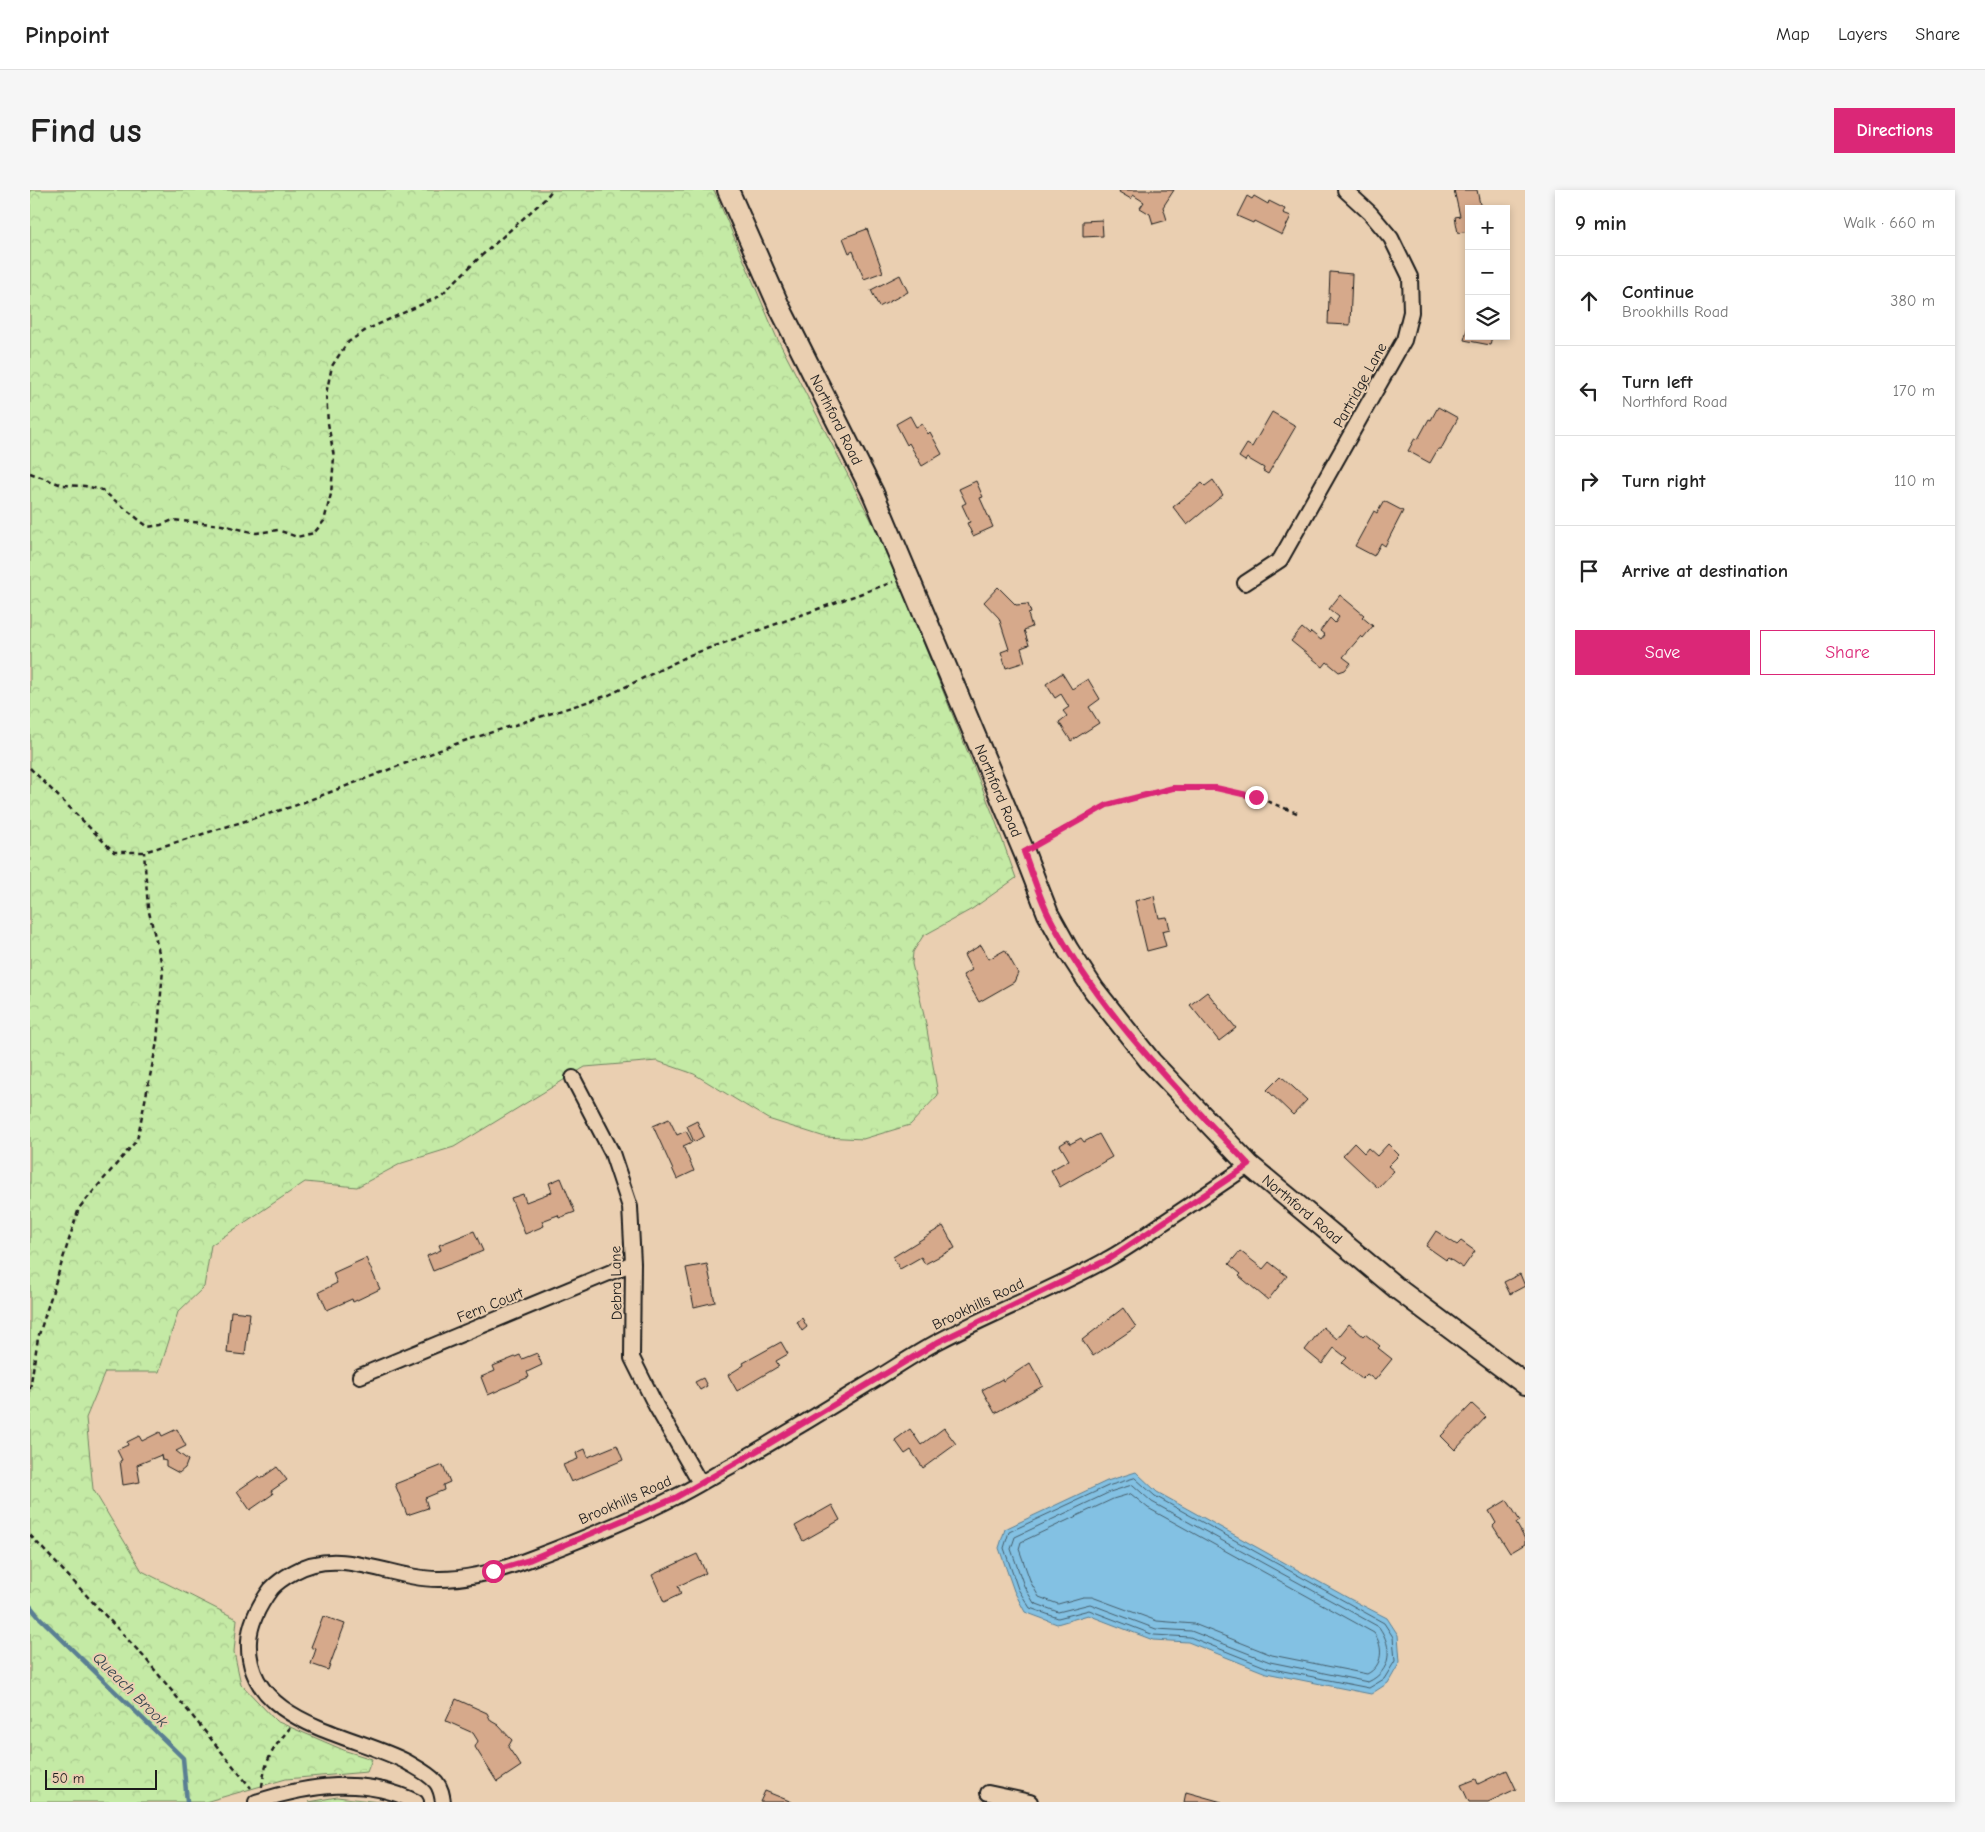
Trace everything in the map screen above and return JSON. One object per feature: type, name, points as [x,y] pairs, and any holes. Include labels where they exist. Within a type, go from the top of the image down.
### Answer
[{"type":"street","name":"Northford Road","points":[[728,190],[779,306],[873,492],[1024,852],[1048,914],[1068,950],[1094,990],[1151,1062],[1249,1165],[1399,1290],[1525,1384]]},
{"type":"street","name":"Partridge Lane","points":[[1245,583],[1280,560],[1404,340],[1411,312],[1410,277],[1391,238],[1370,213],[1345,190]]},
{"type":"street","name":"Debra Lane","points":[[573,1078],[612,1153],[630,1207],[633,1263],[632,1358],[656,1406],[700,1483]]},
{"type":"street","name":"Brookhills Road","points":[[443,1802],[441,1790],[436,1782],[424,1771],[396,1757],[299,1718],[279,1706],[261,1687],[252,1666],[249,1641],[253,1622],[261,1602],[278,1582],[301,1568],[325,1561],[350,1562],[412,1577],[438,1580],[493,1571],[529,1560],[675,1498],[813,1418],[938,1342],[1107,1260],[1249,1165]]},
{"type":"street","name":"Fern Court","points":[[360,1376],[633,1263]]},
{"type":"street","points":[[259,1801],[280,1794],[338,1785],[364,1786],[386,1790],[416,1802]]},
{"type":"street","points":[[988,1793],[1030,1802]]},
{"type":"path","points":[[30,473],[62,485],[86,486],[102,490],[148,527],[161,525],[173,520],[222,525],[256,533],[278,530],[297,537],[314,533],[324,521],[331,494],[334,466],[326,394],[332,366],[347,343],[366,330],[440,296],[545,199],[552,190]]},
{"type":"path","points":[[30,768],[114,852],[144,852],[294,806],[462,742],[609,695],[690,655],[908,576]]},
{"type":"path","points":[[1024,852],[1107,805],[1173,788],[1216,788],[1256,797],[1297,813]]},
{"type":"path","points":[[30,1389],[38,1338],[79,1208],[137,1140],[156,1042],[163,969],[148,908],[144,852]]},
{"type":"path","points":[[30,1535],[145,1658],[259,1801]]},
{"type":"path","points":[[259,1801],[264,1768],[273,1748],[299,1718]]},
{"type":"green space","points":[[30,190],[714,190],[776,336],[883,543],[994,817],[1016,878],[972,909],[923,936],[913,952],[912,964],[926,1024],[938,1095],[910,1125],[863,1139],[825,1137],[768,1119],[694,1074],[657,1061],[585,1067],[454,1147],[402,1163],[357,1187],[305,1182],[211,1245],[204,1287],[178,1312],[159,1372],[105,1372],[86,1418],[93,1489],[142,1571],[237,1619],[234,1652],[241,1684],[276,1721],[346,1751],[372,1759],[367,1772],[286,1779],[205,1802],[30,1802]]},
{"type":"green space","points":[[337,1797],[379,1802],[309,1802]]},
{"type":"water","points":[[1136,1472],[1157,1492],[1387,1618],[1398,1635],[1400,1662],[1388,1683],[1371,1694],[1266,1673],[1188,1642],[1153,1640],[1088,1615],[1057,1624],[1025,1612],[1014,1591],[999,1548],[1005,1529],[1107,1481]]},
{"type":"building","points":[[1120,190],[1174,190],[1163,207],[1167,220],[1153,224],[1150,214],[1140,208],[1144,202],[1133,195],[1131,199],[1119,192]]},
{"type":"building","points":[[1454,190],[1477,190],[1480,205],[1465,205],[1465,232],[1458,233],[1455,217],[1460,216]]},
{"type":"building","points":[[1247,196],[1252,199],[1254,196],[1268,204],[1269,201],[1285,209],[1283,213],[1291,216],[1282,235],[1254,221],[1253,223],[1237,216]]},
{"type":"building","points":[[1102,220],[1103,236],[1083,237],[1083,221]]},
{"type":"building","points":[[867,229],[883,272],[864,279],[853,251],[849,253],[843,238]]},
{"type":"building","points":[[1330,272],[1352,274],[1350,325],[1328,324]]},
{"type":"building","points":[[900,275],[908,292],[879,307],[871,290]]},
{"type":"building","points":[[1465,336],[1465,340],[1491,340],[1490,345],[1464,340]]},
{"type":"building","points":[[1438,407],[1458,418],[1441,449],[1438,449],[1430,463],[1408,451],[1415,438],[1418,439],[1429,419],[1431,420]]},
{"type":"building","points":[[1272,412],[1296,426],[1268,474],[1263,471],[1264,468],[1247,458],[1245,461],[1239,457],[1247,444],[1252,447]]},
{"type":"building","points":[[910,416],[916,427],[922,424],[928,434],[930,432],[942,454],[922,466],[909,443],[907,445],[896,424]]},
{"type":"building","points":[[1213,480],[1223,495],[1187,525],[1173,507],[1202,483],[1205,486]]},
{"type":"building","points":[[976,481],[983,497],[980,498],[993,527],[973,536],[967,523],[970,522],[962,505],[966,503],[959,489]]},
{"type":"building","points":[[1384,501],[1403,511],[1385,546],[1381,543],[1374,556],[1355,546],[1374,511],[1377,513]]},
{"type":"building","points":[[998,587],[1016,605],[1028,604],[1031,613],[1028,614],[1032,627],[1024,630],[1029,645],[1021,648],[1025,662],[1006,668],[1001,652],[1009,649],[999,618],[984,602]]},
{"type":"building","points":[[1340,595],[1364,615],[1362,617],[1373,626],[1363,638],[1361,636],[1343,657],[1351,663],[1345,670],[1339,672],[1327,662],[1323,667],[1291,641],[1302,628],[1321,640],[1325,635],[1320,631],[1330,618],[1335,623],[1339,617],[1329,609]]},
{"type":"building","points":[[1062,673],[1072,689],[1088,679],[1100,699],[1089,707],[1099,723],[1071,741],[1059,722],[1067,716],[1063,711],[1069,707],[1061,694],[1055,698],[1046,684]]},
{"type":"building","points":[[1154,896],[1159,918],[1167,917],[1170,929],[1162,931],[1166,946],[1147,951],[1135,901]]},
{"type":"building","points":[[981,945],[989,959],[1005,950],[1018,973],[1014,982],[979,1002],[963,975],[972,970],[964,955]]},
{"type":"building","points":[[1207,992],[1236,1028],[1219,1041],[1190,1005]]},
{"type":"building","points":[[1281,1076],[1307,1100],[1293,1115],[1267,1090]]},
{"type":"building","points":[[669,1119],[677,1135],[686,1131],[692,1142],[683,1146],[694,1171],[677,1179],[653,1126]]},
{"type":"building","points":[[697,1121],[704,1136],[694,1142],[687,1126]]},
{"type":"building","points":[[1099,1134],[1112,1157],[1060,1187],[1051,1170],[1069,1160],[1060,1145],[1068,1140],[1070,1144],[1081,1138],[1084,1142]]},
{"type":"building","points":[[1354,1143],[1364,1153],[1368,1148],[1377,1156],[1388,1144],[1399,1155],[1388,1166],[1394,1171],[1378,1188],[1343,1155]]},
{"type":"building","points":[[561,1178],[575,1212],[559,1218],[558,1215],[542,1221],[544,1226],[525,1234],[511,1198],[523,1194],[526,1202],[552,1192],[549,1183]]},
{"type":"building","points":[[943,1226],[955,1248],[925,1264],[921,1257],[900,1269],[893,1257]]},
{"type":"building","points":[[474,1231],[483,1251],[433,1271],[427,1256],[441,1250],[439,1245]]},
{"type":"building","points":[[1436,1231],[1457,1245],[1461,1241],[1475,1251],[1463,1268],[1448,1258],[1446,1260],[1426,1246]]},
{"type":"building","points":[[1240,1251],[1263,1269],[1269,1262],[1287,1276],[1268,1300],[1239,1276],[1241,1274],[1229,1264]]},
{"type":"building","points":[[366,1258],[380,1289],[353,1302],[352,1299],[327,1310],[319,1292],[337,1283],[333,1273]]},
{"type":"building","points":[[707,1264],[715,1302],[694,1307],[686,1268]]},
{"type":"building","points":[[1520,1274],[1525,1286],[1510,1294],[1504,1282]]},
{"type":"building","points":[[1123,1308],[1136,1327],[1093,1356],[1082,1340]]},
{"type":"building","points":[[231,1311],[250,1313],[245,1355],[227,1353]]},
{"type":"building","points":[[802,1318],[807,1327],[802,1331],[797,1322]]},
{"type":"building","points":[[1349,1324],[1363,1336],[1365,1334],[1380,1346],[1378,1348],[1392,1359],[1375,1380],[1367,1374],[1362,1379],[1342,1363],[1347,1358],[1334,1348],[1322,1364],[1305,1350],[1323,1327],[1337,1339]]},
{"type":"building","points":[[781,1342],[788,1354],[776,1361],[779,1366],[737,1391],[728,1375],[744,1365],[743,1363]]},
{"type":"building","points":[[537,1353],[542,1365],[527,1372],[529,1377],[488,1395],[481,1377],[495,1371],[493,1366],[520,1355],[522,1359]]},
{"type":"building","points":[[1030,1363],[1043,1386],[995,1413],[982,1390],[1002,1379],[1003,1381]]},
{"type":"building","points":[[703,1378],[707,1386],[700,1390],[695,1382]]},
{"type":"building","points":[[1472,1404],[1486,1417],[1455,1450],[1441,1436]]},
{"type":"building","points":[[944,1428],[956,1444],[923,1468],[911,1450],[905,1454],[895,1440],[910,1429],[921,1445]]},
{"type":"building","points":[[177,1429],[186,1446],[176,1451],[188,1460],[185,1468],[179,1473],[166,1466],[166,1461],[162,1460],[161,1455],[137,1465],[140,1482],[123,1485],[120,1461],[122,1460],[117,1450],[128,1445],[127,1442],[139,1436],[142,1441],[160,1432],[162,1436]]},
{"type":"building","points":[[617,1445],[623,1460],[571,1482],[563,1465],[578,1459],[576,1453],[585,1449],[588,1457]]},
{"type":"building","points":[[443,1465],[450,1482],[443,1485],[444,1490],[425,1498],[428,1508],[407,1515],[395,1484]]},
{"type":"building","points":[[277,1467],[287,1480],[271,1491],[273,1494],[250,1510],[237,1491],[259,1476],[260,1479]]},
{"type":"building","points":[[1507,1500],[1520,1521],[1516,1523],[1525,1539],[1525,1544],[1510,1553],[1493,1526],[1496,1523],[1489,1511]]},
{"type":"building","points":[[832,1505],[840,1520],[803,1541],[795,1526]]},
{"type":"building","points":[[697,1554],[706,1573],[678,1586],[681,1594],[664,1602],[652,1575]]},
{"type":"building","points":[[323,1616],[345,1624],[328,1670],[311,1664],[316,1649],[311,1647]]},
{"type":"building","points":[[456,1699],[487,1713],[491,1721],[498,1725],[512,1740],[508,1747],[521,1766],[497,1782],[475,1747],[478,1741],[473,1733],[446,1721]]},
{"type":"building","points":[[1507,1770],[1516,1789],[1488,1802],[1469,1802],[1461,1785],[1476,1779],[1478,1784]]},
{"type":"building","points":[[765,1791],[792,1802],[760,1802]]},
{"type":"building","points":[[1186,1792],[1222,1802],[1184,1802]]},
{"type":"waterway","name":"Queach Brook","points":[[30,1606],[183,1758],[187,1802]]},
{"type":"route","points":[[493,1571],[529,1560],[675,1498],[820,1414],[938,1342],[1107,1260],[1249,1165],[1151,1062],[1094,990],[1068,950],[1048,914],[1024,852],[1107,805],[1173,788],[1216,788],[1256,797]]}]
